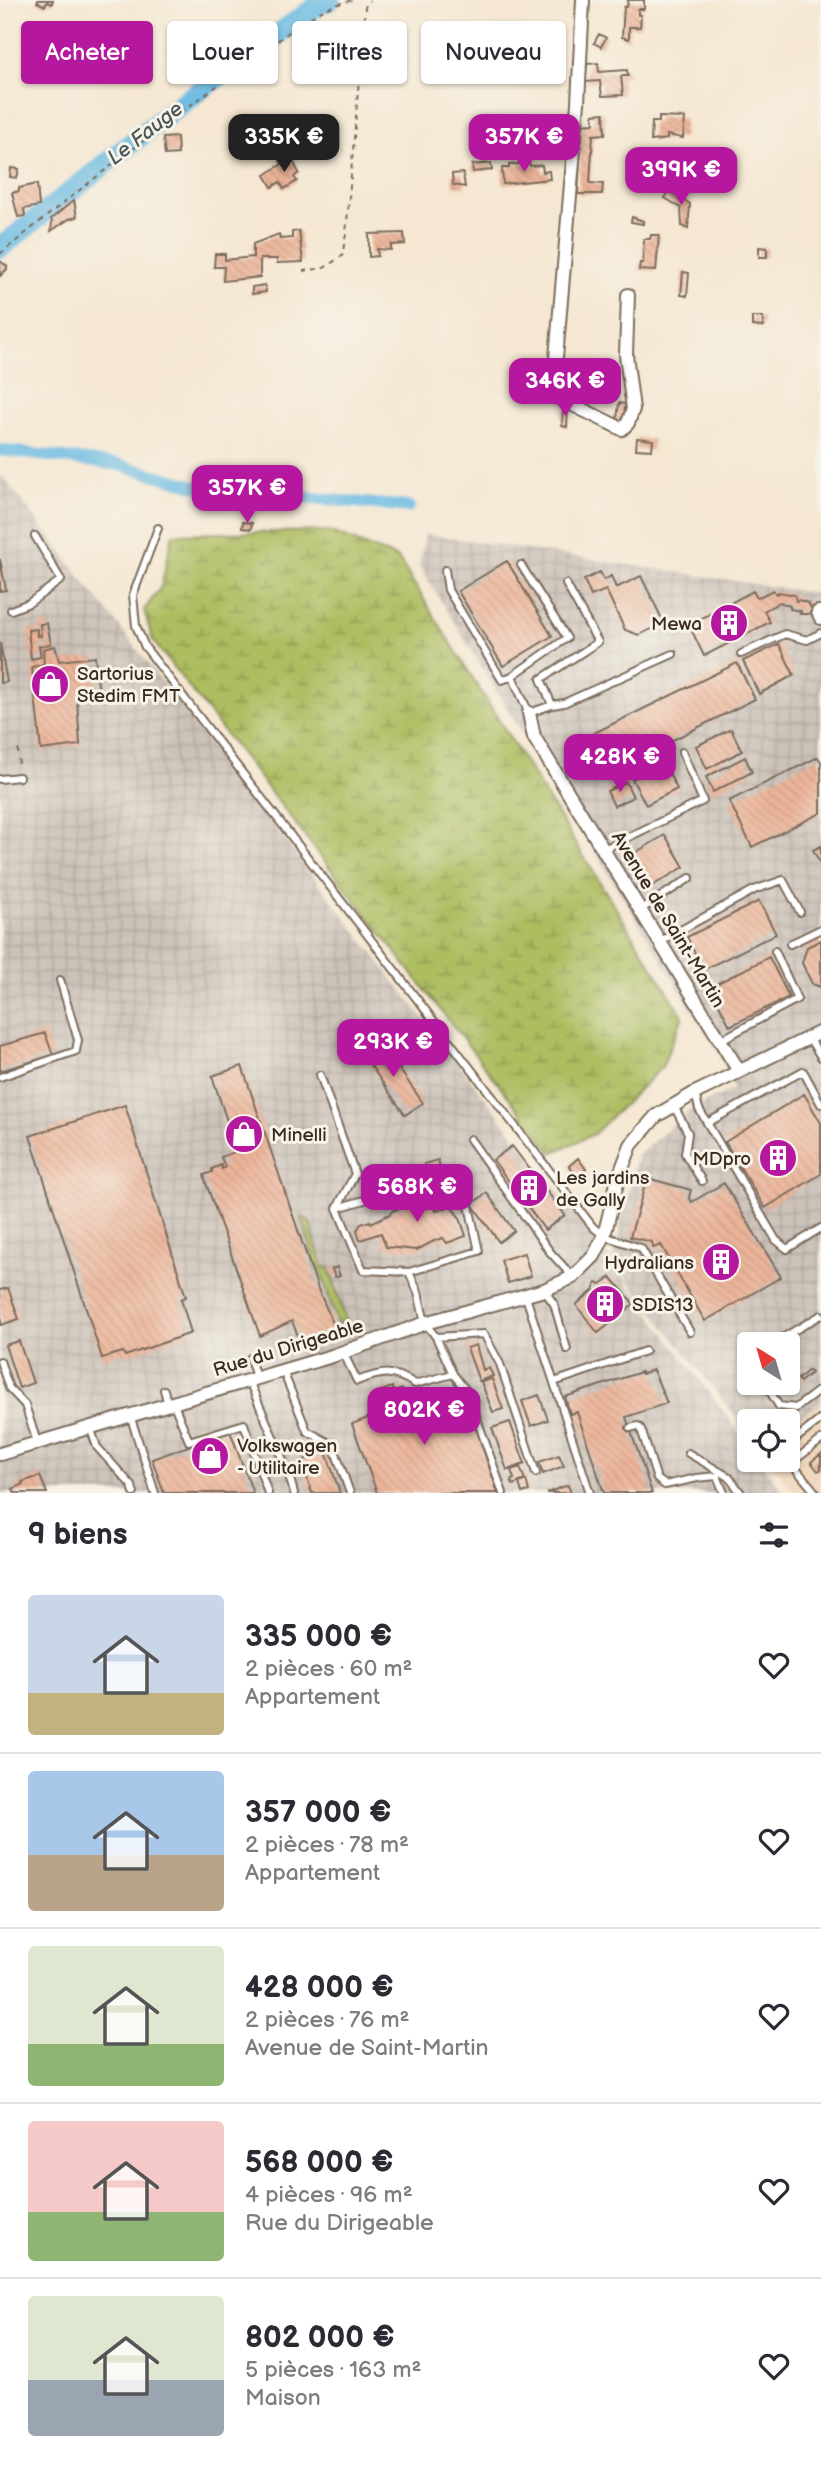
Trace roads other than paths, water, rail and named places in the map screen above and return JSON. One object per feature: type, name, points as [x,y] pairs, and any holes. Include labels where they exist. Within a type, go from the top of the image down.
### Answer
[{"type":"street","points":[[583,0],[578,103],[555,381],[557,397],[622,429],[633,409],[626,355],[628,295]]},
{"type":"street","name":"Avenue de Saint-Martin","points":[[529,713],[534,737],[739,1071]]},
{"type":"street","points":[[578,1272],[594,1256],[604,1236],[618,1179],[631,1145],[656,1116],[695,1093],[815,1035]]},
{"type":"street","name":"Rue du Dirigeable","points":[[0,1454],[343,1352],[425,1323],[544,1290],[578,1272]]},
{"type":"lane","points":[[158,528],[133,595],[136,626],[145,647],[584,1217],[604,1236],[641,1248],[690,1332]]},
{"type":"lane","points":[[11,610],[29,603],[61,580],[35,536]]},
{"type":"lane","points":[[446,570],[448,590],[502,681],[566,638],[521,565]]},
{"type":"lane","points":[[552,705],[541,680],[598,642],[566,584]]},
{"type":"lane","points":[[741,654],[785,634],[807,640],[821,633]]},
{"type":"lane","points":[[512,676],[529,713],[564,703],[673,653]]},
{"type":"lane","points":[[604,849],[703,801],[682,752]]},
{"type":"lane","points":[[0,779],[19,777]]},
{"type":"lane","points":[[639,910],[690,878]]},
{"type":"lane","points":[[659,942],[754,890],[783,880],[800,912]]},
{"type":"lane","points":[[790,944],[821,929]]},
{"type":"lane","points":[[720,1040],[797,999],[775,951]]},
{"type":"lane","points":[[0,1077],[76,1051],[78,1040],[60,980]]},
{"type":"lane","points":[[815,1035],[821,1057]]},
{"type":"lane","points":[[707,1123],[803,1071],[821,1104]]},
{"type":"lane","points":[[320,1075],[355,1174],[337,1208]]},
{"type":"lane","points":[[695,1093],[699,1109],[776,1240],[787,1249],[821,1228]]},
{"type":"lane","points":[[674,1106],[688,1132],[685,1154],[702,1181]]},
{"type":"lane","points":[[470,1139],[550,1252],[578,1272]]},
{"type":"lane","points":[[453,1174],[467,1197],[479,1251],[409,1272],[363,1270],[337,1208],[453,1174]]},
{"type":"lane","points":[[409,1272],[418,1292],[425,1323],[436,1337],[453,1374],[468,1393],[503,1493]]},
{"type":"lane","points":[[544,1290],[554,1304],[567,1349]]},
{"type":"lane","points":[[525,1294],[590,1493]]},
{"type":"lane","points":[[792,1332],[821,1315]]},
{"type":"lane","points":[[436,1337],[484,1334],[500,1364],[536,1473]]},
{"type":"lane","points":[[554,1382],[645,1351]]},
{"type":"lane","points":[[343,1352],[356,1381],[382,1372],[403,1377],[415,1384],[453,1374]]},
{"type":"lane","points":[[250,1358],[252,1379],[294,1493]]},
{"type":"lane","points":[[0,1361],[9,1388],[25,1405],[37,1443]]},
{"type":"lane","points":[[283,1370],[307,1431],[333,1445],[350,1493]]},
{"type":"lane","points":[[772,1395],[779,1406],[796,1408],[821,1389]]},
{"type":"lane","points":[[164,1390],[189,1441],[244,1424],[268,1493]]},
{"type":"lane","points":[[130,1415],[155,1493]]},
{"type":"lane","points":[[800,1436],[821,1419]]},
{"type":"lane","points":[[630,1428],[638,1426],[640,1429],[657,1479],[665,1485],[717,1476],[724,1493]]},
{"type":"lane","points":[[90,1427],[97,1447],[132,1486],[134,1493]]},
{"type":"lane","points":[[800,1454],[821,1440]]},
{"type":"lane","points":[[688,1453],[729,1477],[741,1493]]},
{"type":"lane","points":[[798,1472],[816,1493]]},
{"type":"waterway","name":"Le Fauge","points":[[0,248],[178,106],[321,3],[330,0]]},
{"type":"waterway","points":[[0,450],[120,465],[202,488],[409,507]]},
{"type":"place","name":"Mewa","points":[[729,623]]},
{"type":"place","name":"Sartorius Stedim FMT","points":[[50,684]]},
{"type":"place","name":"Minelli","points":[[244,1134]]},
{"type":"place","name":"MDpro","points":[[778,1158]]},
{"type":"place","name":"Les jardins de Gally","points":[[529,1188]]},
{"type":"place","name":"Hydralians","points":[[721,1262]]},
{"type":"place","name":"SDIS13","points":[[605,1304]]},
{"type":"place","name":"Volkswagen - Utilitaire","points":[[210,1456]]}]
